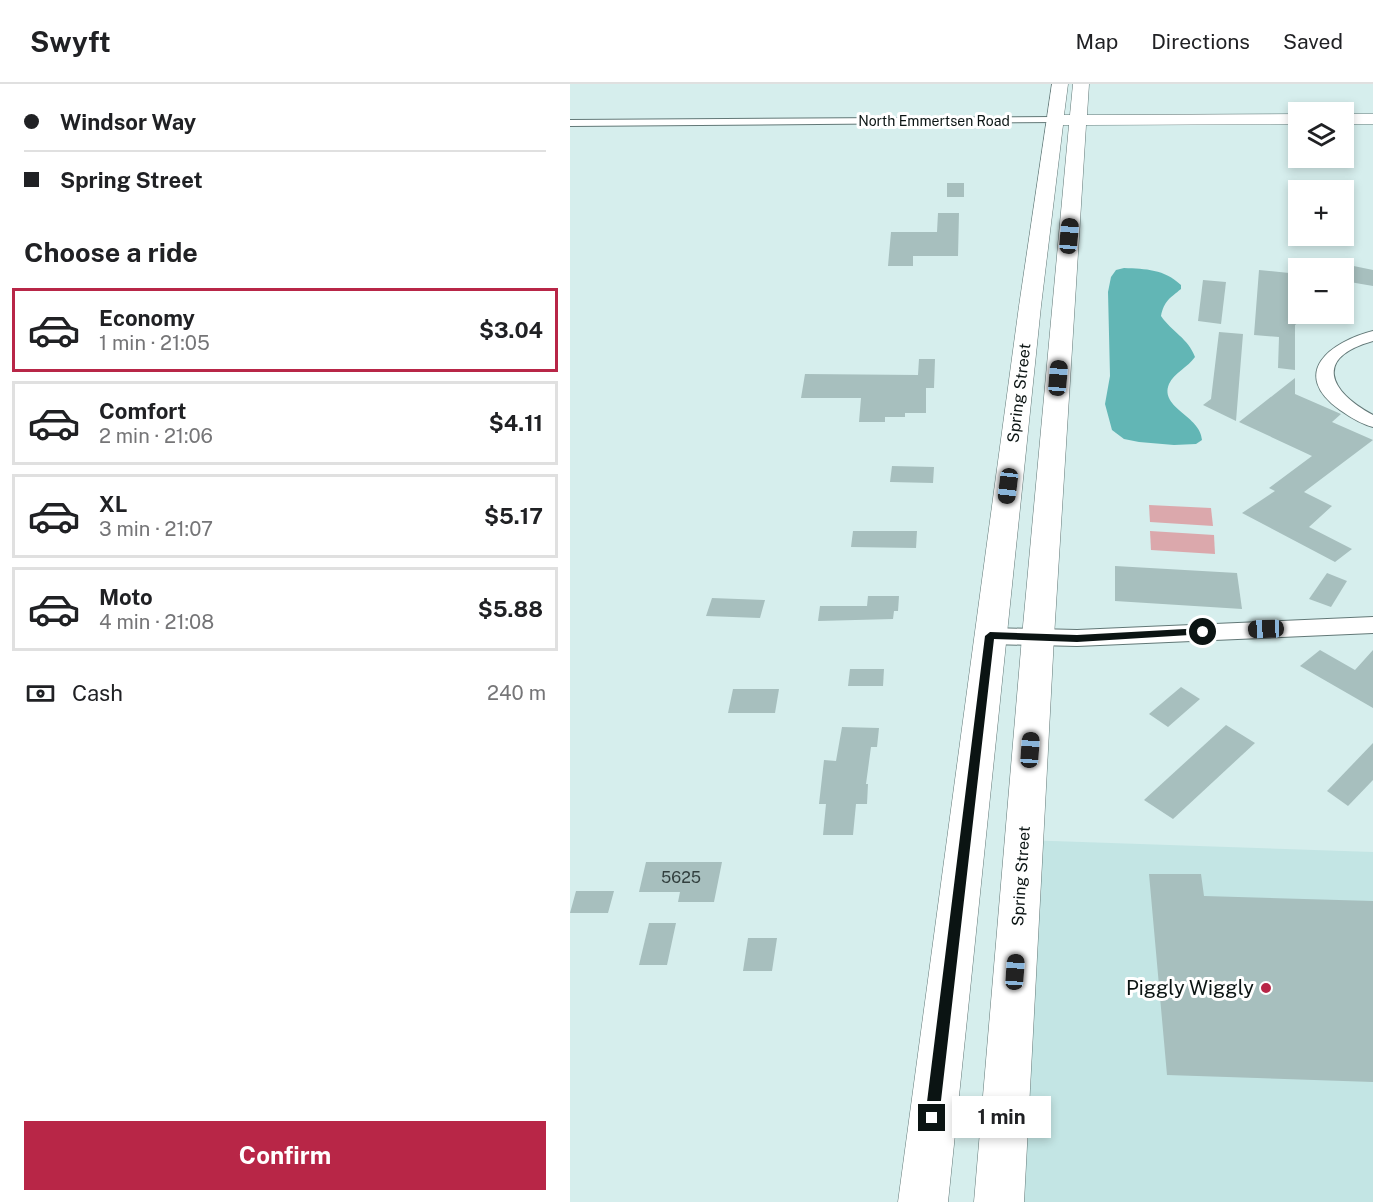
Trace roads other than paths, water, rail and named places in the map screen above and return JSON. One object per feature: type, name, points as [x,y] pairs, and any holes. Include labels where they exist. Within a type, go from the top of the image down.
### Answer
[{"type":"main road","name":"Spring Street","points":[[999,1202],[1038,637],[1064,307],[1061,173],[1066,120],[1060,84]]},
{"type":"main road","points":[[1066,120],[1069,84]]},
{"type":"main road","name":"Spring Street","points":[[1066,120],[1081,84]]},
{"type":"main road","name":"North Emmertsen Road","points":[[1066,120],[1288,119]]},
{"type":"main road","points":[[1354,119],[1373,119]]},
{"type":"main road","name":"Spring Street","points":[[922,1202],[1030,306],[1061,173]]},
{"type":"main road","points":[[1030,306],[1064,307]]},
{"type":"street","name":"North Emmertsen Road","points":[[570,123],[1066,120]]},
{"type":"street","points":[[1373,336],[1351,342],[1335,352],[1326,368],[1329,387],[1336,396],[1356,413],[1373,422]]},
{"type":"street","points":[[990,636],[1077,638],[1373,625]]},
{"type":"water","points":[[1124,268],[1161,273],[1181,285],[1181,289],[1166,303],[1161,316],[1184,340],[1195,357],[1171,380],[1168,392],[1170,400],[1195,424],[1200,432],[1202,440],[1196,444],[1139,442],[1124,439],[1112,430],[1105,404],[1110,376],[1108,292],[1111,277],[1116,270]]},
{"type":"place","name":"Piggly Wiggly","points":[[1266,988]]}]
